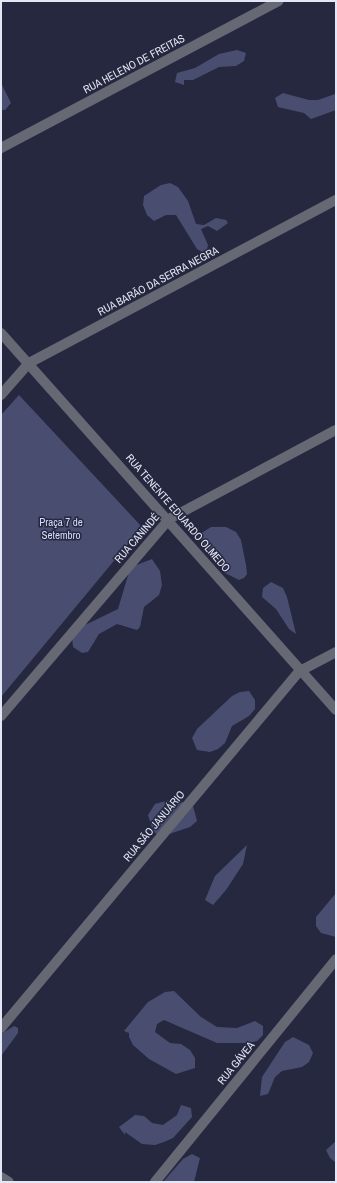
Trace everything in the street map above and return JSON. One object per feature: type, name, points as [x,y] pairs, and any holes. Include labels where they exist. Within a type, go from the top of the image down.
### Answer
[{"type":"street","name":"RUA HELENO DE FREITAS","points":[[1,148],[279,1]]},
{"type":"street","name":"RUA BARÃO DA SERRA NEGRA","points":[[1,395],[29,363],[336,200]]},
{"type":"street","name":"RUA TENENTE EDUARDO OLMEDO","points":[[1,333],[169,519],[300,671],[336,710]]},
{"type":"street","name":"RUA CANINDÉ","points":[[1,716],[169,519],[336,430]]},
{"type":"street","name":"RUA SÃO JANUÁRIO","points":[[1,1028],[300,671],[336,652]]},
{"type":"street","name":"RUA GÁVEA","points":[[154,1182],[336,959]]},
{"type":"street","points":[[1,1177],[9,1182]]},
{"type":"green space","points":[[237,50],[246,53],[244,61],[236,66],[219,67],[193,80],[184,80],[184,85],[175,82],[177,73],[195,68],[219,54]]},
{"type":"green space","points":[[1,83],[11,103],[5,110],[1,110]]},
{"type":"green space","points":[[283,93],[309,100],[318,100],[335,94],[336,110],[311,119],[304,113],[278,107],[275,98]]},
{"type":"green space","points":[[170,183],[178,187],[188,201],[196,224],[204,225],[216,218],[226,220],[228,223],[217,231],[208,226],[201,229],[208,245],[206,254],[197,249],[176,215],[166,215],[154,221],[147,215],[143,205],[144,196],[161,185]]},
{"type":"green space","name":"Praça 7 de Setembro","points":[[19,395],[142,527],[1,697],[1,415]]},
{"type":"green space","points":[[211,527],[226,527],[236,532],[241,540],[246,565],[247,574],[244,578],[239,580],[225,573],[202,544],[200,534]]},
{"type":"green space","points":[[152,559],[160,571],[162,585],[159,595],[144,607],[140,627],[137,630],[117,624],[99,634],[88,652],[82,653],[73,647],[72,637],[81,627],[118,609],[129,572],[134,566]]},
{"type":"green space","points":[[271,582],[283,588],[287,597],[296,634],[289,629],[276,609],[262,597],[263,588]]},
{"type":"green space","points":[[249,691],[255,700],[255,709],[249,716],[232,726],[225,743],[218,749],[210,752],[197,750],[192,738],[197,729],[232,696],[240,692]]},
{"type":"green space","points":[[169,800],[172,803],[185,802],[193,806],[197,821],[190,827],[160,837],[153,831],[148,815],[155,804]]},
{"type":"green space","points":[[247,845],[243,864],[226,890],[213,905],[205,900],[215,876]]},
{"type":"green space","points":[[336,893],[336,937],[321,933],[316,926],[316,917]]},
{"type":"green space","points":[[174,991],[201,1017],[217,1027],[237,1028],[255,1021],[263,1026],[263,1035],[257,1041],[248,1043],[217,1043],[164,1020],[157,1024],[155,1032],[170,1043],[181,1044],[190,1050],[195,1058],[195,1068],[176,1074],[149,1059],[133,1045],[129,1037],[129,1033],[124,1031],[148,1002],[165,992]]},
{"type":"green space","points":[[14,1026],[18,1028],[18,1033],[1,1056],[1,1034]]},
{"type":"green space","points":[[293,1037],[309,1045],[313,1053],[309,1062],[302,1067],[282,1071],[275,1077],[268,1094],[260,1096],[262,1077],[285,1042]]},
{"type":"green space","points":[[181,1105],[191,1108],[192,1117],[173,1138],[164,1142],[155,1145],[142,1144],[125,1132],[125,1135],[119,1127],[135,1115],[144,1116],[152,1123],[163,1125],[177,1115]]},
{"type":"green space","points":[[336,1141],[336,1163],[330,1158],[326,1150]]},
{"type":"green space","points":[[192,1154],[200,1158],[194,1182],[163,1182],[183,1159]]}]
